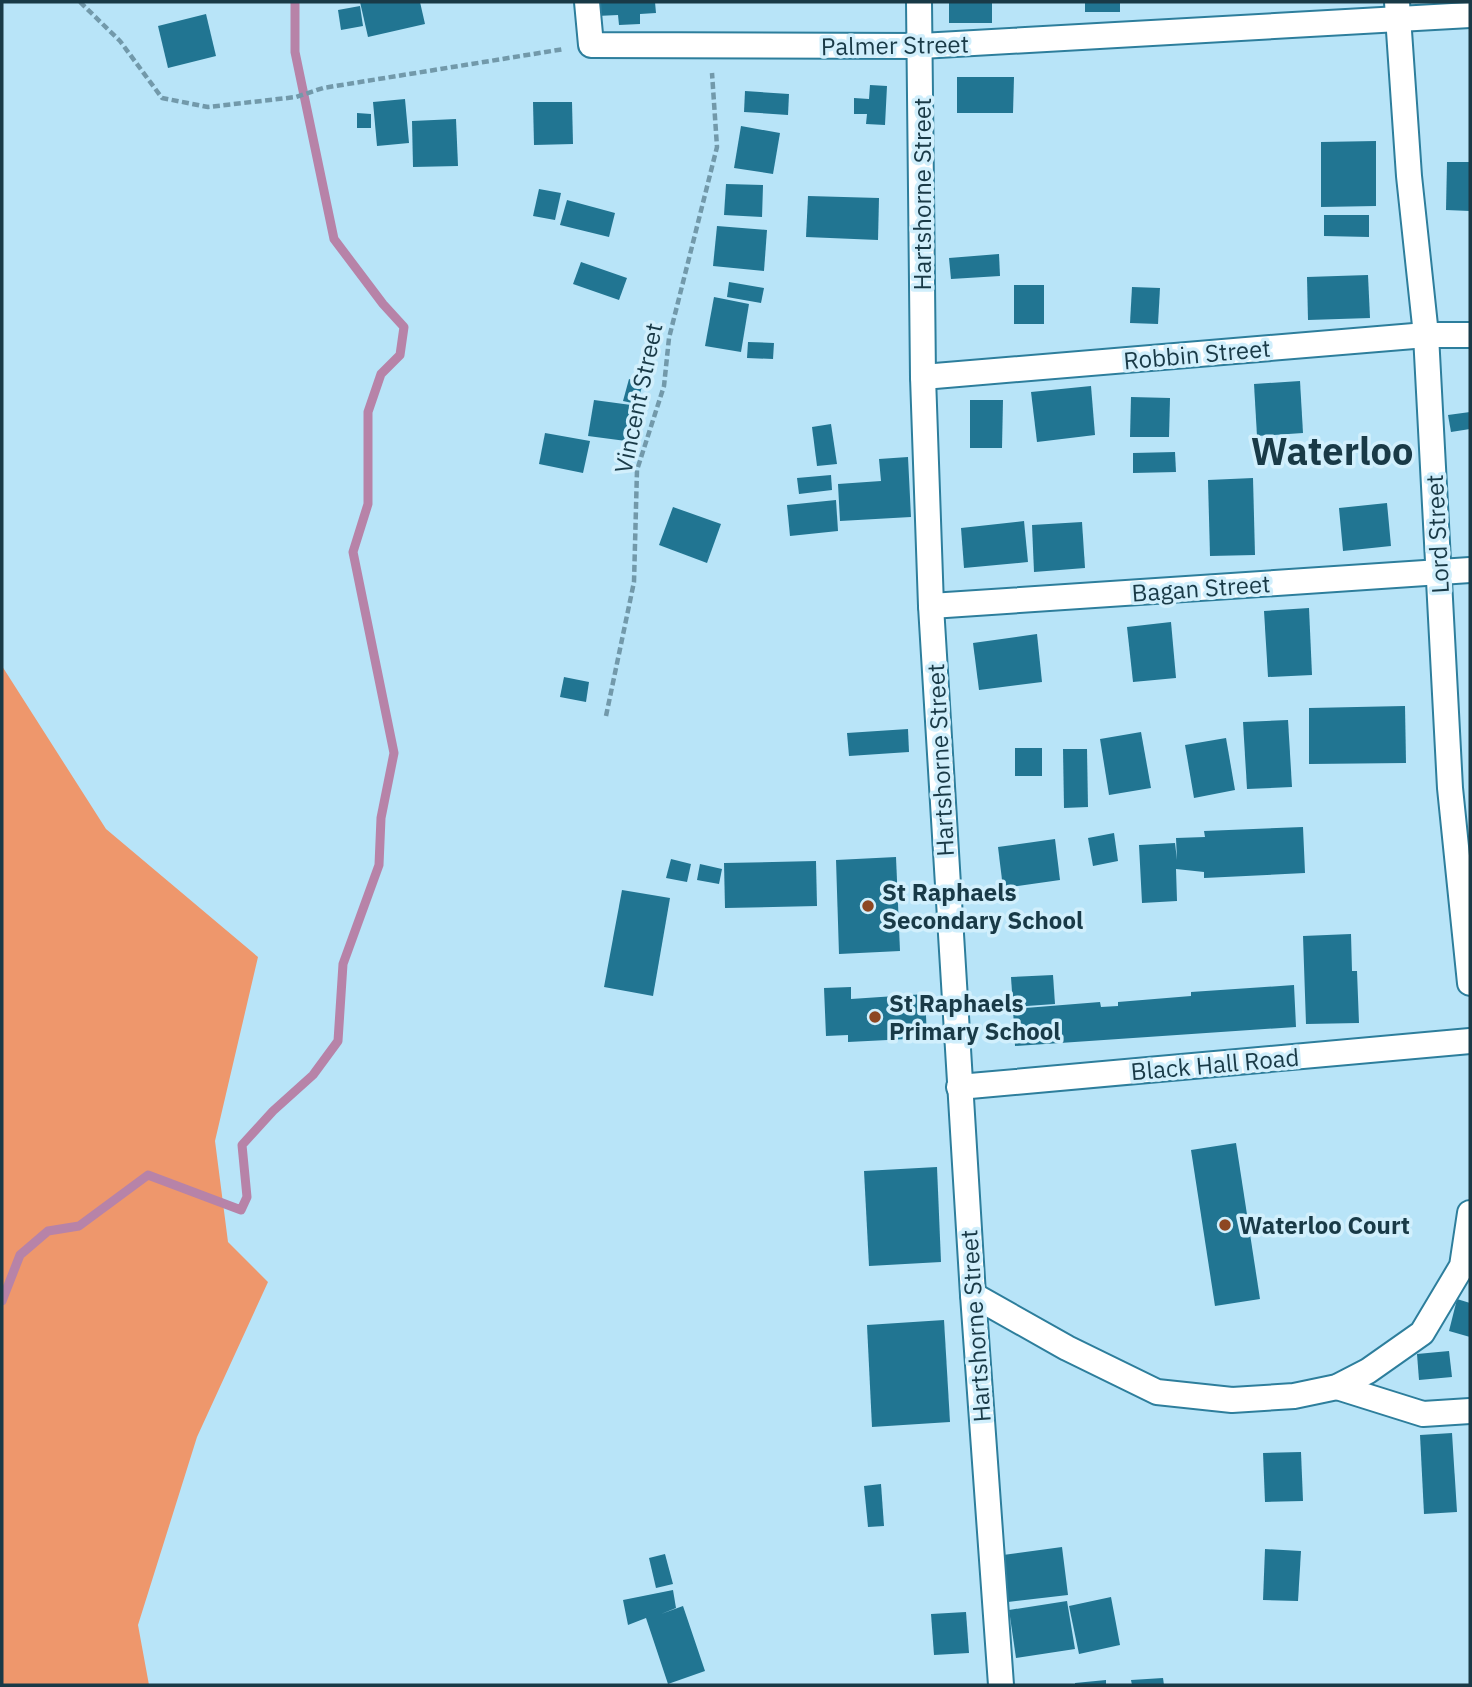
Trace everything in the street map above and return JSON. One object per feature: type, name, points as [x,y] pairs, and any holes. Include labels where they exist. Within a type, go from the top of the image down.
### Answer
[{"type":"street","points":[[587,2],[591,45]]},
{"type":"street","name":"Hartshorne Street","points":[[919,2],[923,377],[931,606],[973,1295],[1001,1685]]},
{"type":"street","name":"Palmer Street","points":[[591,45],[711,48],[921,46],[1398,10],[1470,15]]},
{"type":"street","name":"Lord Street","points":[[1398,10],[1409,176],[1426,335],[1440,571],[1460,788],[1470,983]]},
{"type":"street","name":"Robbin Street","points":[[923,377],[1426,335],[1470,335]]},
{"type":"street","name":"Bagan Street","points":[[931,606],[1470,570]]},
{"type":"street","name":"Black Hall Road","points":[[960,1087],[1470,1041]]},
{"type":"street","points":[[973,1295],[1067,1348],[1157,1392],[1232,1400],[1294,1396],[1337,1387],[1368,1371],[1422,1333],[1462,1266],[1470,1213]]},
{"type":"street","points":[[1337,1387],[1423,1414],[1470,1411]]},
{"type":"path","points":[[80,2],[120,41],[162,98],[208,107],[296,97],[323,88],[591,45]]},
{"type":"path","name":"Vincent Street","points":[[606,716],[634,582],[638,470],[664,386],[671,327],[717,147],[711,48]]},
{"type":"shaded area","points":[[2,666],[106,829],[258,957],[215,1141],[228,1242],[268,1282],[197,1437],[138,1625],[149,1685],[2,1685]]},
{"type":"building","points":[[360,2],[420,2],[425,24],[368,37]]},
{"type":"building","points":[[596,2],[655,2],[656,13],[640,14],[640,24],[619,25],[618,15],[597,16]]},
{"type":"building","points":[[949,2],[992,2],[992,23],[949,23]]},
{"type":"building","points":[[1085,2],[1120,2],[1120,12],[1085,12]]},
{"type":"building","points":[[360,6],[363,26],[341,30],[338,10]]},
{"type":"building","points":[[206,14],[216,56],[168,68],[158,26]]},
{"type":"building","points":[[957,77],[1014,77],[1013,113],[957,113]]},
{"type":"building","points":[[870,85],[887,86],[885,125],[866,124],[867,114],[854,114],[854,98],[869,99]]},
{"type":"building","points":[[745,91],[789,94],[788,115],[744,112]]},
{"type":"building","points":[[405,99],[409,143],[377,146],[373,102]]},
{"type":"building","points":[[533,102],[572,102],[573,144],[534,145]]},
{"type":"building","points":[[357,113],[371,114],[371,128],[357,128]]},
{"type":"building","points":[[456,119],[458,166],[413,167],[412,121]]},
{"type":"building","points":[[741,126],[780,133],[773,174],[734,168]]},
{"type":"building","points":[[1376,141],[1376,206],[1321,207],[1321,142]]},
{"type":"building","points":[[1447,162],[1470,162],[1470,211],[1446,210]]},
{"type":"building","points":[[726,184],[763,185],[762,217],[724,215]]},
{"type":"building","points":[[539,189],[561,193],[555,220],[533,216]]},
{"type":"building","points":[[808,196],[879,198],[878,240],[806,237]]},
{"type":"building","points":[[567,200],[615,213],[609,237],[560,225]]},
{"type":"building","points":[[1324,215],[1369,215],[1369,237],[1324,236]]},
{"type":"building","points":[[717,226],[767,230],[764,271],[713,266]]},
{"type":"building","points":[[999,254],[1000,276],[951,279],[949,258]]},
{"type":"building","points":[[581,262],[627,278],[619,300],[573,284]]},
{"type":"building","points":[[1368,275],[1370,318],[1308,320],[1307,277]]},
{"type":"building","points":[[729,282],[764,288],[761,303],[727,297]]},
{"type":"building","points":[[1014,285],[1044,285],[1044,324],[1014,324]]},
{"type":"building","points":[[1132,287],[1160,288],[1158,324],[1130,323]]},
{"type":"building","points":[[714,297],[749,304],[741,352],[705,346]]},
{"type":"building","points":[[748,342],[774,343],[773,359],[747,358]]},
{"type":"building","points":[[629,379],[643,383],[637,404],[623,401]]},
{"type":"building","points":[[1300,381],[1303,433],[1257,436],[1254,384]]},
{"type":"building","points":[[1091,386],[1095,435],[1037,442],[1031,392]]},
{"type":"building","points":[[1131,397],[1170,398],[1169,437],[1130,437]]},
{"type":"building","points":[[594,400],[631,405],[626,441],[588,436]]},
{"type":"building","points":[[970,400],[1003,400],[1002,448],[970,448]]},
{"type":"building","points":[[1470,412],[1470,429],[1451,432],[1448,415]]},
{"type":"building","points":[[831,424],[837,464],[817,466],[812,427]]},
{"type":"building","points":[[545,433],[590,441],[583,473],[539,464]]},
{"type":"building","points":[[1175,452],[1176,472],[1133,473],[1133,453]]},
{"type":"building","points":[[908,457],[911,517],[840,521],[838,484],[881,481],[879,459]]},
{"type":"building","points":[[831,475],[832,490],[799,494],[797,478]]},
{"type":"building","points":[[1253,478],[1255,555],[1210,556],[1208,480]]},
{"type":"building","points":[[836,500],[838,531],[790,536],[787,505]]},
{"type":"building","points":[[1387,503],[1391,546],[1343,551],[1339,508]]},
{"type":"building","points":[[673,507],[721,524],[707,563],[659,545]]},
{"type":"building","points":[[1024,521],[1028,562],[964,568],[961,528]]},
{"type":"building","points":[[1082,522],[1085,568],[1034,572],[1032,525]]},
{"type":"building","points":[[1309,608],[1312,675],[1268,677],[1264,611]]},
{"type":"building","points":[[1171,622],[1176,678],[1133,682],[1127,627]]},
{"type":"building","points":[[1037,634],[1042,682],[979,690],[973,643]]},
{"type":"building","points":[[564,677],[589,682],[586,702],[560,697]]},
{"type":"building","points":[[1405,706],[1406,763],[1309,764],[1309,708]]},
{"type":"building","points":[[1288,720],[1292,787],[1247,789],[1243,722]]},
{"type":"building","points":[[908,729],[909,752],[849,756],[847,733]]},
{"type":"building","points":[[1141,732],[1151,788],[1109,795],[1100,739]]},
{"type":"building","points":[[1226,738],[1235,790],[1194,798],[1185,745]]},
{"type":"building","points":[[1015,748],[1042,748],[1042,776],[1015,776]]},
{"type":"building","points":[[1063,749],[1087,749],[1088,807],[1064,808]]},
{"type":"building","points":[[1303,827],[1305,873],[1204,878],[1204,872],[1176,869],[1177,901],[1142,903],[1139,845],[1175,843],[1177,860],[1176,838],[1205,837],[1204,831]]},
{"type":"building","points":[[1114,833],[1118,861],[1093,866],[1088,838]]},
{"type":"building","points":[[1055,839],[1060,880],[1003,888],[998,847]]},
{"type":"building","name":"St Raphaels Secondary School","points":[[896,857],[900,951],[839,954],[836,860]]},
{"type":"building","points":[[671,859],[691,864],[687,882],[666,878]]},
{"type":"building","points":[[816,861],[817,906],[725,908],[724,863]]},
{"type":"building","points":[[700,864],[722,869],[719,884],[697,880]]},
{"type":"building","points":[[622,890],[670,898],[653,996],[604,987]]},
{"type":"building","points":[[1351,934],[1352,971],[1357,971],[1359,1023],[1306,1024],[1303,936]]},
{"type":"building","points":[[1053,975],[1055,1004],[1013,1007],[1011,977]]},
{"type":"building","points":[[1294,985],[1296,1027],[1015,1046],[1013,1009],[1100,1002],[1101,1007],[1118,1006],[1118,1002],[1191,996],[1191,992]]},
{"type":"building","name":"St Raphaels Primary School","points":[[851,987],[851,999],[925,994],[927,1038],[848,1042],[848,1035],[826,1036],[824,988]]},
{"type":"building","name":"Waterloo Court","points":[[1236,1143],[1260,1299],[1215,1306],[1191,1150]]},
{"type":"building","points":[[937,1167],[941,1262],[869,1266],[864,1171]]},
{"type":"building","points":[[1457,1299],[1470,1303],[1470,1337],[1449,1331]]},
{"type":"building","points":[[944,1320],[950,1422],[872,1427],[867,1325]]},
{"type":"building","points":[[1449,1351],[1452,1377],[1419,1380],[1417,1354]]},
{"type":"building","points":[[1452,1433],[1457,1512],[1424,1514],[1420,1435]]},
{"type":"building","points":[[1301,1452],[1303,1501],[1265,1502],[1263,1453]]},
{"type":"building","points":[[881,1484],[884,1526],[868,1527],[864,1486]]},
{"type":"building","points":[[1062,1547],[1068,1595],[1008,1602],[1003,1555]]},
{"type":"building","points":[[1265,1549],[1301,1551],[1298,1601],[1263,1600]]},
{"type":"building","points":[[665,1554],[673,1584],[656,1588],[649,1558]]},
{"type":"building","points":[[673,1590],[676,1608],[661,1614],[683,1606],[705,1671],[668,1684],[646,1618],[628,1625],[623,1600]]},
{"type":"building","points":[[1111,1597],[1120,1645],[1079,1654],[1069,1606]]},
{"type":"building","points":[[1067,1601],[1075,1649],[1016,1658],[1009,1610]]},
{"type":"building","points":[[966,1612],[969,1653],[934,1655],[931,1614]]},
{"type":"building","points":[[1163,1678],[1164,1685],[1132,1685],[1131,1680]]},
{"type":"building","points":[[1106,1680],[1106,1685],[1075,1685],[1075,1683]]},
{"type":"waterway","points":[[2,1301],[20,1255],[48,1231],[79,1226],[148,1175],[241,1210],[247,1197],[242,1145],[273,1111],[313,1075],[338,1041],[343,964],[379,865],[381,818],[394,753],[353,552],[368,504],[368,412],[381,374],[400,355],[404,327],[383,304],[334,239],[295,52],[295,2]]},
{"type":"place","name":"St Raphaels Secondary School","points":[[868,906]]},
{"type":"place","name":"St Raphaels Primary School","points":[[875,1017]]},
{"type":"place","name":"Waterloo Court","points":[[1225,1225]]},
{"type":"district","name":"Waterloo","points":[[1332,450]]}]
